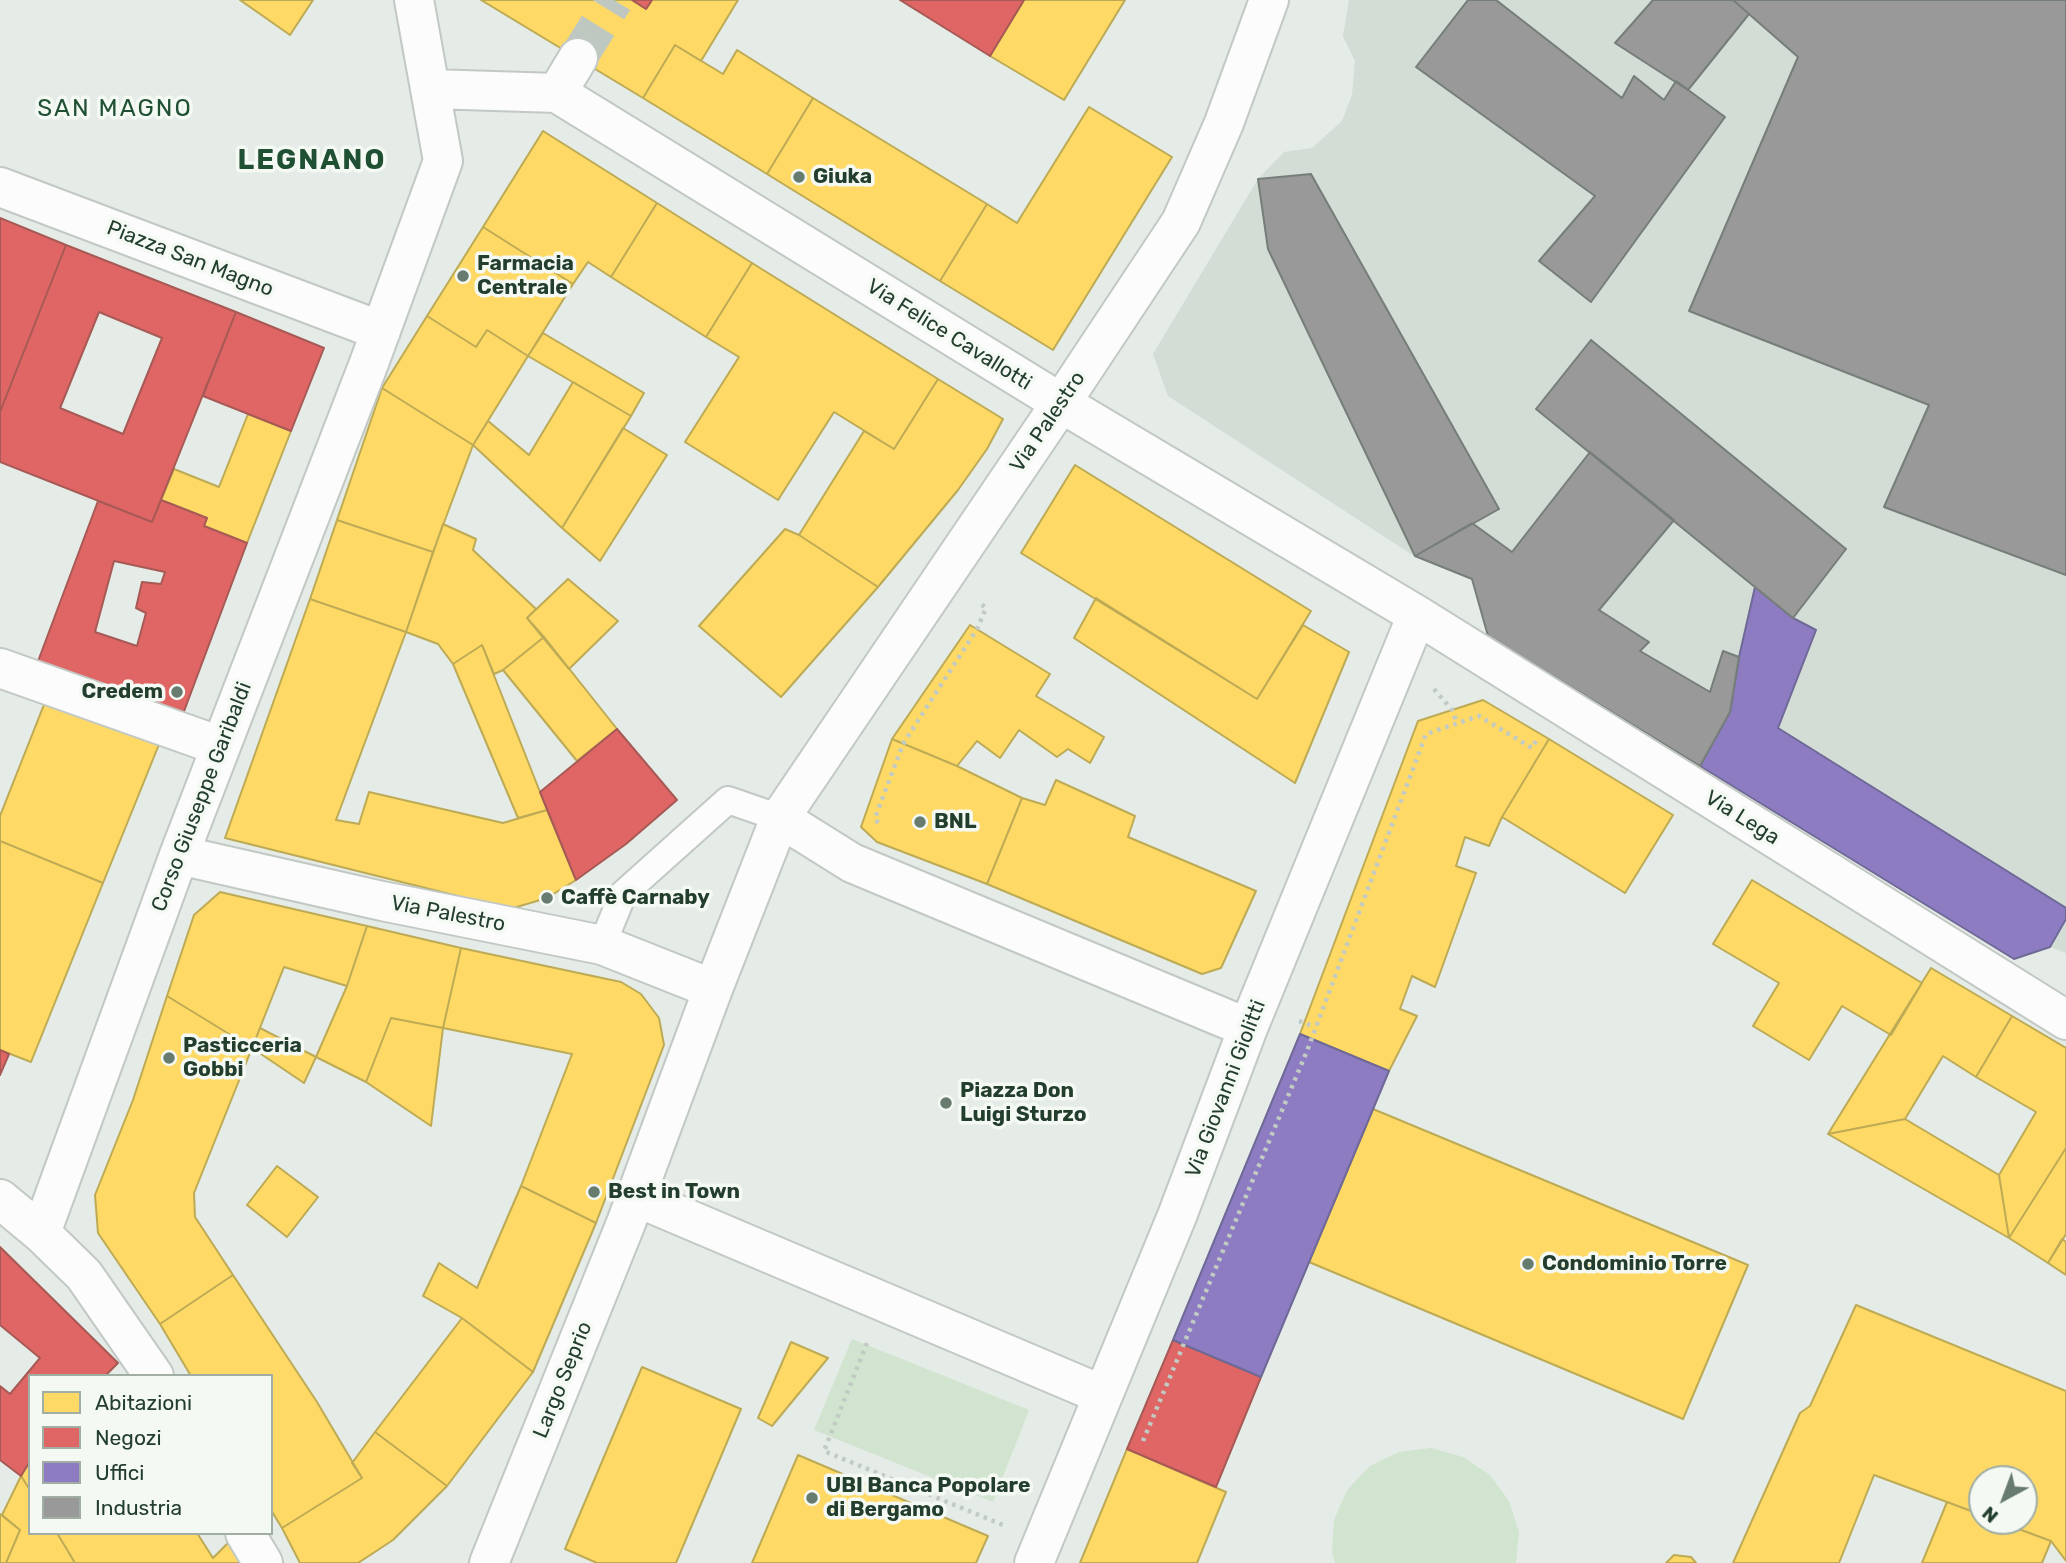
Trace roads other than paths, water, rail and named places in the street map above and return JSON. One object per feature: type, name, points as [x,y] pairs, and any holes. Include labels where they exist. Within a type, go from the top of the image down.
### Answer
[{"type":"street","points":[[375,347],[443,161],[414,0]]},
{"type":"street","name":"Via Palestro","points":[[780,818],[1181,222],[1224,123],[1269,0]]},
{"type":"street","points":[[431,89],[557,93],[579,58]]},
{"type":"street","name":"Via Felice Cavallotti","points":[[557,93],[1061,404],[1417,615]]},
{"type":"street","name":"Piazza San Magno","points":[[0,187],[375,347]]},
{"type":"street","name":"Corso Giuseppe Garibaldi","points":[[41,1233],[178,855],[375,347]]},
{"type":"street","name":"Via Lega","points":[[1417,615],[2066,1020]]},
{"type":"street","name":"Via Giovanni Giolitti","points":[[1038,1552],[1177,1216],[1248,1028],[1417,615]]},
{"type":"street","points":[[0,668],[220,746]]},
{"type":"street","points":[[1103,1395],[636,1197],[780,818],[852,863],[1248,1028]]},
{"type":"street","name":"Via Palestro","points":[[178,855],[382,901],[602,945],[713,989]]},
{"type":"street","name":"Largo Seprio","points":[[489,1563],[636,1197]]},
{"type":"street","points":[[0,1199],[41,1233],[84,1275],[153,1374]]},
{"type":"street","points":[[247,1535],[263,1563]]},
{"type":"lane","points":[[602,945],[623,894],[728,800],[780,818]]},
{"type":"tunnel","points":[[578,58],[614,0]]},
{"type":"place","name":"Giuka","points":[[799,177]]},
{"type":"place","name":"Farmacia Centrale","points":[[463,276]]},
{"type":"place","name":"Credem","points":[[177,692]]},
{"type":"place","name":"BNL","points":[[920,822]]},
{"type":"place","name":"Caffè Carnaby","points":[[547,898]]},
{"type":"place","name":"Pasticceria Gobbi","points":[[169,1058]]},
{"type":"place","name":"Piazza Don Luigi Sturzo","points":[[946,1103]]},
{"type":"place","name":"Best in Town","points":[[594,1192]]},
{"type":"place","name":"Condominio Torre","points":[[1528,1264]]},
{"type":"place","name":"UBI Banca Popolare di Bergamo","points":[[812,1498]]},
{"type":"district","name":"SAN MAGNO","points":[[115,109]]},
{"type":"district","name":"LEGNANO","points":[[312,161]]}]
